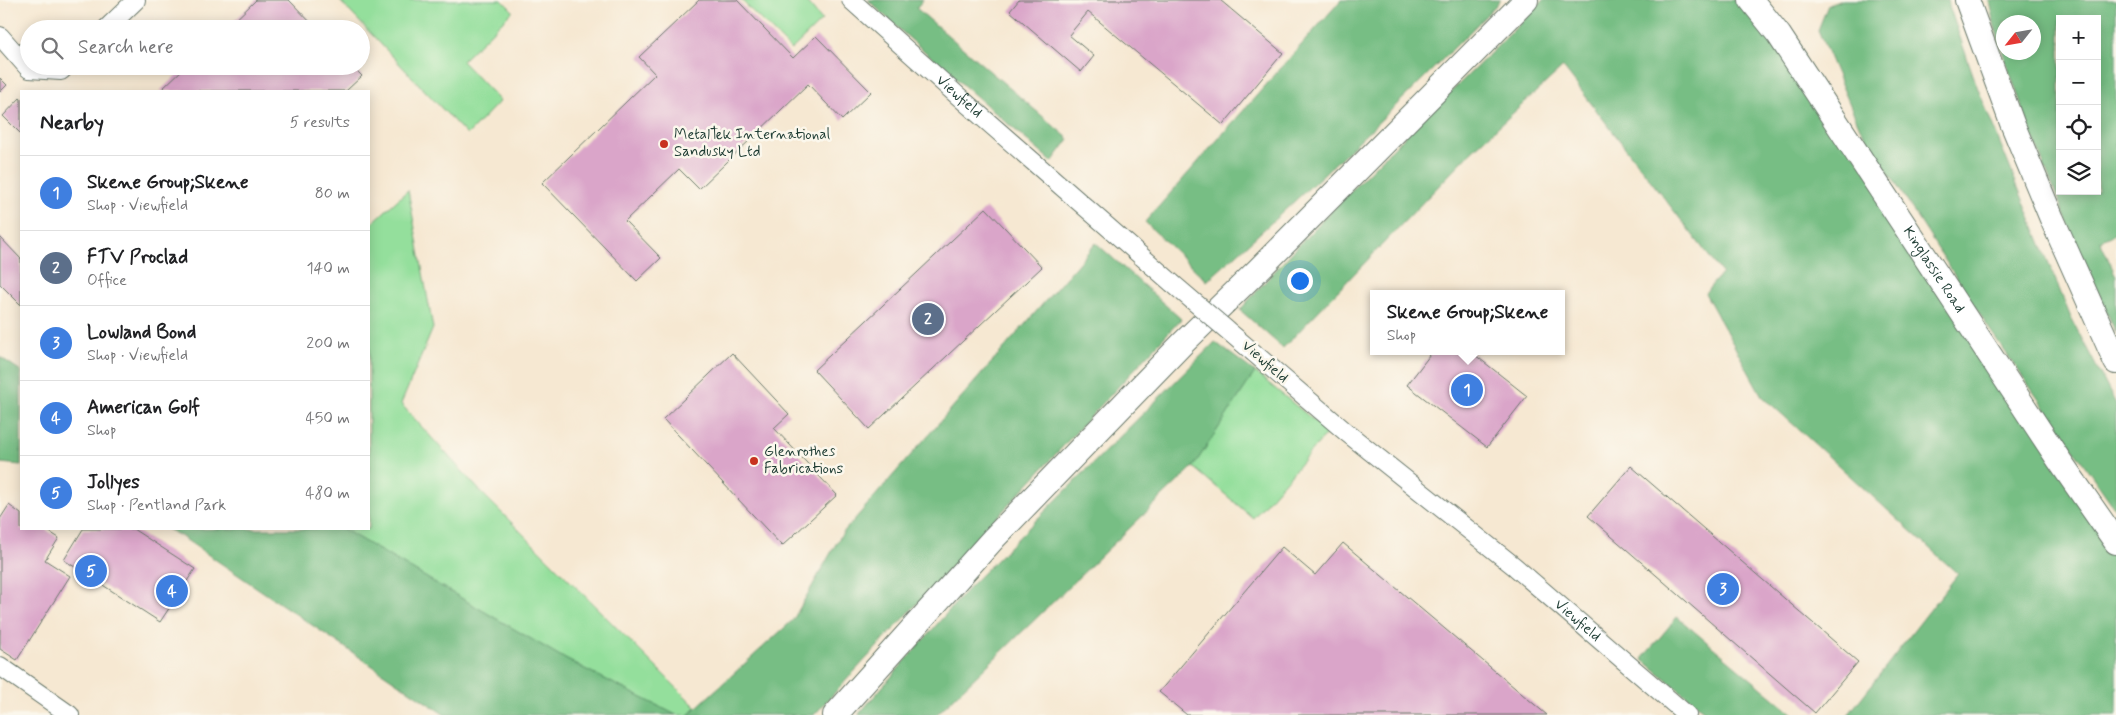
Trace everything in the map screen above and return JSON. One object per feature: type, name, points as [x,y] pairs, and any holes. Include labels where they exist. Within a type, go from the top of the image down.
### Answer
[{"type":"main road","points":[[835,715],[901,639],[1007,524],[1183,343],[1526,0]]},
{"type":"main road","name":"Kinglassie Road","points":[[1751,0],[1779,35],[2059,460],[2116,542]]},
{"type":"main road","points":[[1967,0],[2034,176],[2116,362]]},
{"type":"street","points":[[115,20],[136,0]]},
{"type":"street","name":"Viewfield","points":[[851,0],[957,96],[1346,432],[1514,566],[1687,715]]},
{"type":"street","points":[[0,36],[20,59]]},
{"type":"street","points":[[0,666],[70,715]]},
{"type":"green space","points":[[339,0],[502,0],[513,11],[462,61],[500,101],[467,135],[370,33],[370,20],[358,20]]},
{"type":"green space","points":[[741,0],[805,0],[822,20],[791,50]]},
{"type":"green space","points":[[868,0],[923,0],[916,8],[1069,139],[1052,162],[900,30]]},
{"type":"green space","points":[[1341,0],[1501,0],[1357,143],[1207,281],[1145,222]]},
{"type":"green space","points":[[1543,0],[1751,0],[2116,542],[2116,715],[1848,715],[1958,574],[1762,396],[1705,293],[1722,273],[1563,67],[1473,150],[1283,348],[1240,310],[1345,197]]},
{"type":"green space","points":[[1842,0],[1947,0],[1978,89],[2071,318],[2116,404],[2116,510],[1990,330],[1860,128],[1818,30],[1828,5]]},
{"type":"green space","points":[[1989,0],[2116,0],[2116,233],[2100,241],[2116,276],[2116,333],[2056,195],[2101,195],[2101,15],[2056,15],[2056,194],[2005,60],[2041,60],[2041,15],[1996,15],[1996,30]]},
{"type":"green space","points":[[408,190],[433,328],[401,404],[482,493],[696,707],[688,715],[676,715],[567,660],[345,530],[370,530],[370,225]]},
{"type":"green space","points":[[1096,243],[1181,319],[814,715],[688,715],[793,620],[841,535]]},
{"type":"green space","points":[[1215,342],[1255,372],[1193,467],[936,715],[858,715],[973,583]]},
{"type":"green space","points":[[0,357],[20,370],[20,465],[0,463]]},
{"type":"green space","points":[[1255,372],[1328,432],[1253,518],[1193,467]]},
{"type":"green space","points":[[169,530],[345,530],[567,660],[676,715],[445,715]]},
{"type":"green space","points":[[1677,617],[1794,715],[1709,715],[1642,659]]},
{"type":"building","points":[[256,0],[289,0],[308,20],[235,20]]},
{"type":"building","name":"MetalTek International Sandusky Ltd","points":[[699,0],[737,0],[793,58],[816,36],[871,92],[842,120],[808,84],[699,189],[679,169],[625,221],[661,258],[637,281],[542,183],[655,74],[639,57]]},
{"type":"building","points":[[1019,0],[1220,0],[1283,53],[1223,125],[1088,12],[1069,35],[1094,56],[1081,72],[1010,11]]},
{"type":"building","points":[[177,75],[362,76],[347,90],[161,90]]},
{"type":"building","points":[[0,78],[7,85],[0,92]]},
{"type":"building","points":[[20,98],[20,133],[3,116]]},
{"type":"building","points":[[986,208],[1042,267],[869,429],[814,370]]},
{"type":"building","points":[[0,237],[20,258],[20,304],[0,284]]},
{"type":"building","name":"Glenrothes Fabrications","points":[[732,353],[789,414],[774,428],[837,495],[782,546],[663,419]]},
{"type":"building","points":[[1430,355],[1475,355],[1527,396],[1487,447],[1407,385]]},
{"type":"building","points":[[1631,466],[1858,662],[1815,713],[1588,516]]},
{"type":"building","points":[[9,505],[20,513],[20,530],[47,530],[59,538],[45,560],[70,576],[17,660],[0,649],[0,519]]},
{"type":"building","points":[[82,530],[135,530],[195,569],[160,622],[64,560]]},
{"type":"building","points":[[1343,543],[1547,715],[1187,715],[1159,692],[1282,547],[1315,575]]},
{"type":"place","name":"MetalTek International Sandusky Ltd","points":[[664,144]]},
{"type":"place","name":"FTV Proclad","points":[[928,319]]},
{"type":"place","name":"Skene Group;Skene","points":[[1467,390]]},
{"type":"place","name":"Glenrothes Fabrications","points":[[754,461]]},
{"type":"place","name":"Jollyes","points":[[91,571]]},
{"type":"place","name":"Lowland Bond","points":[[1723,589]]},
{"type":"place","name":"American Golf","points":[[172,591]]}]
